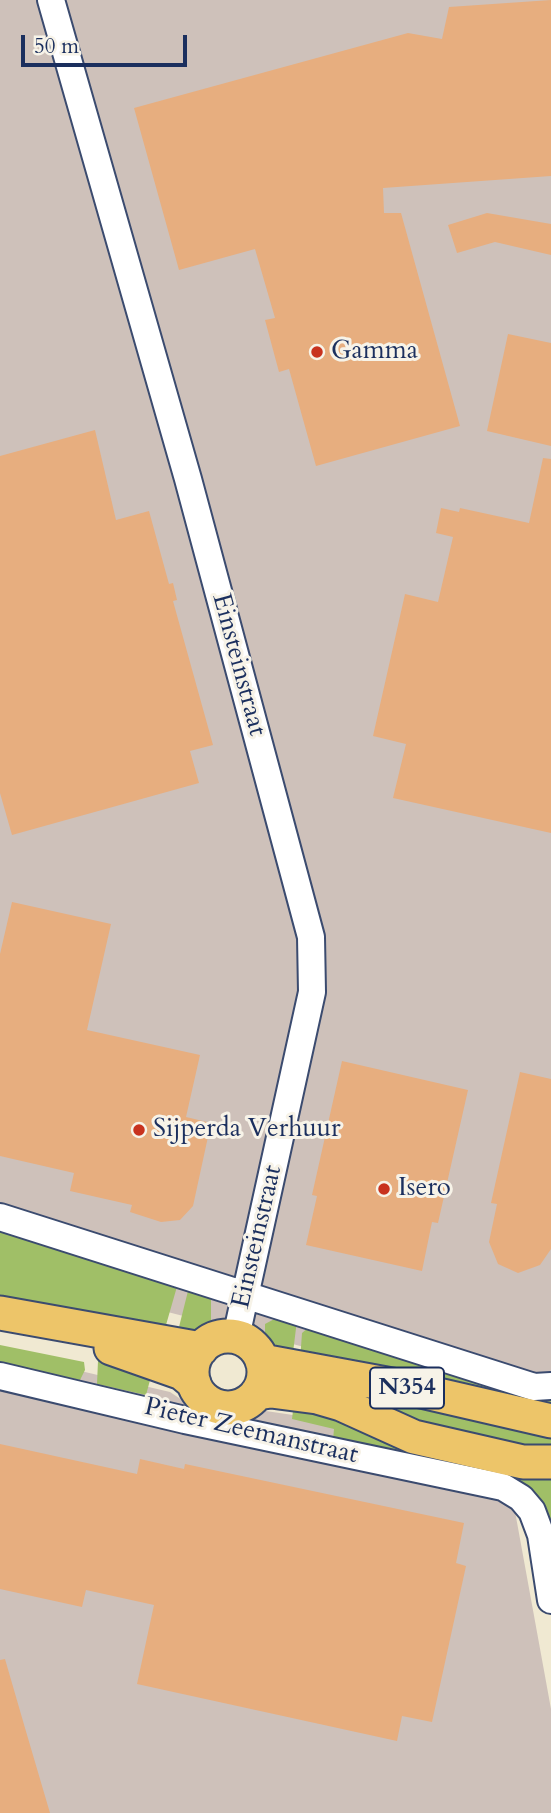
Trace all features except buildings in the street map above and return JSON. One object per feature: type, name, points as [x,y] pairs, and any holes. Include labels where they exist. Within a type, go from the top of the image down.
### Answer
[{"type":"main road","name":"N354","points":[[0,1313],[201,1349],[216,1339],[236,1338]]},
{"type":"main road","name":"N354","points":[[43,1321],[182,1373],[194,1383],[206,1400],[222,1408],[241,1405],[259,1377]]},
{"type":"main road","points":[[236,1338],[253,1347],[259,1377]]},
{"type":"main road","points":[[194,1383],[193,1367],[201,1349]]},
{"type":"main road","name":"N354","points":[[259,1377],[408,1388],[551,1420]]},
{"type":"main road","name":"N354","points":[[259,1377],[271,1391],[317,1397],[341,1404],[414,1437],[542,1466]]},
{"type":"street","name":"Einsteinstraat","points":[[51,0],[188,479],[311,937],[312,992],[236,1338]]},
{"type":"street","points":[[0,1217],[534,1387],[551,1386]]},
{"type":"street","name":"Pieter Zeemanstraat","points":[[0,1376],[185,1420],[503,1488],[521,1498],[532,1511],[541,1535],[551,1600]]},
{"type":"shaded area","points":[[0,0],[551,0],[551,1384],[312,1349],[0,1269]]},
{"type":"shaded area","points":[[0,1352],[170,1392],[206,1416],[234,1421],[259,1410],[327,1420],[508,1473],[551,1709],[551,1813],[0,1813]]},
{"type":"green space","points":[[0,1229],[178,1283],[164,1332],[0,1297]]},
{"type":"green space","points":[[189,1287],[206,1292],[211,1300],[211,1326],[198,1334],[177,1335]]},
{"type":"green space","points":[[280,1316],[297,1320],[292,1361],[279,1356],[265,1341],[265,1324]]},
{"type":"green space","points":[[309,1327],[551,1395],[551,1414],[300,1361],[302,1333]]},
{"type":"green space","points":[[0,1345],[84,1362],[85,1370],[80,1380],[0,1362]]},
{"type":"green space","points":[[93,1349],[153,1369],[146,1395],[97,1384],[98,1361]]},
{"type":"green space","points":[[316,1379],[551,1430],[551,1455],[405,1424]]},
{"type":"green space","points":[[294,1402],[551,1476],[551,1526],[537,1504],[333,1440],[334,1429],[292,1419]]},
{"type":"place","name":"Gamma","points":[[317,352]]},
{"type":"place","name":"Sijperda Verhuur","points":[[139,1130]]},
{"type":"place","name":"Isero","points":[[384,1189]]}]
